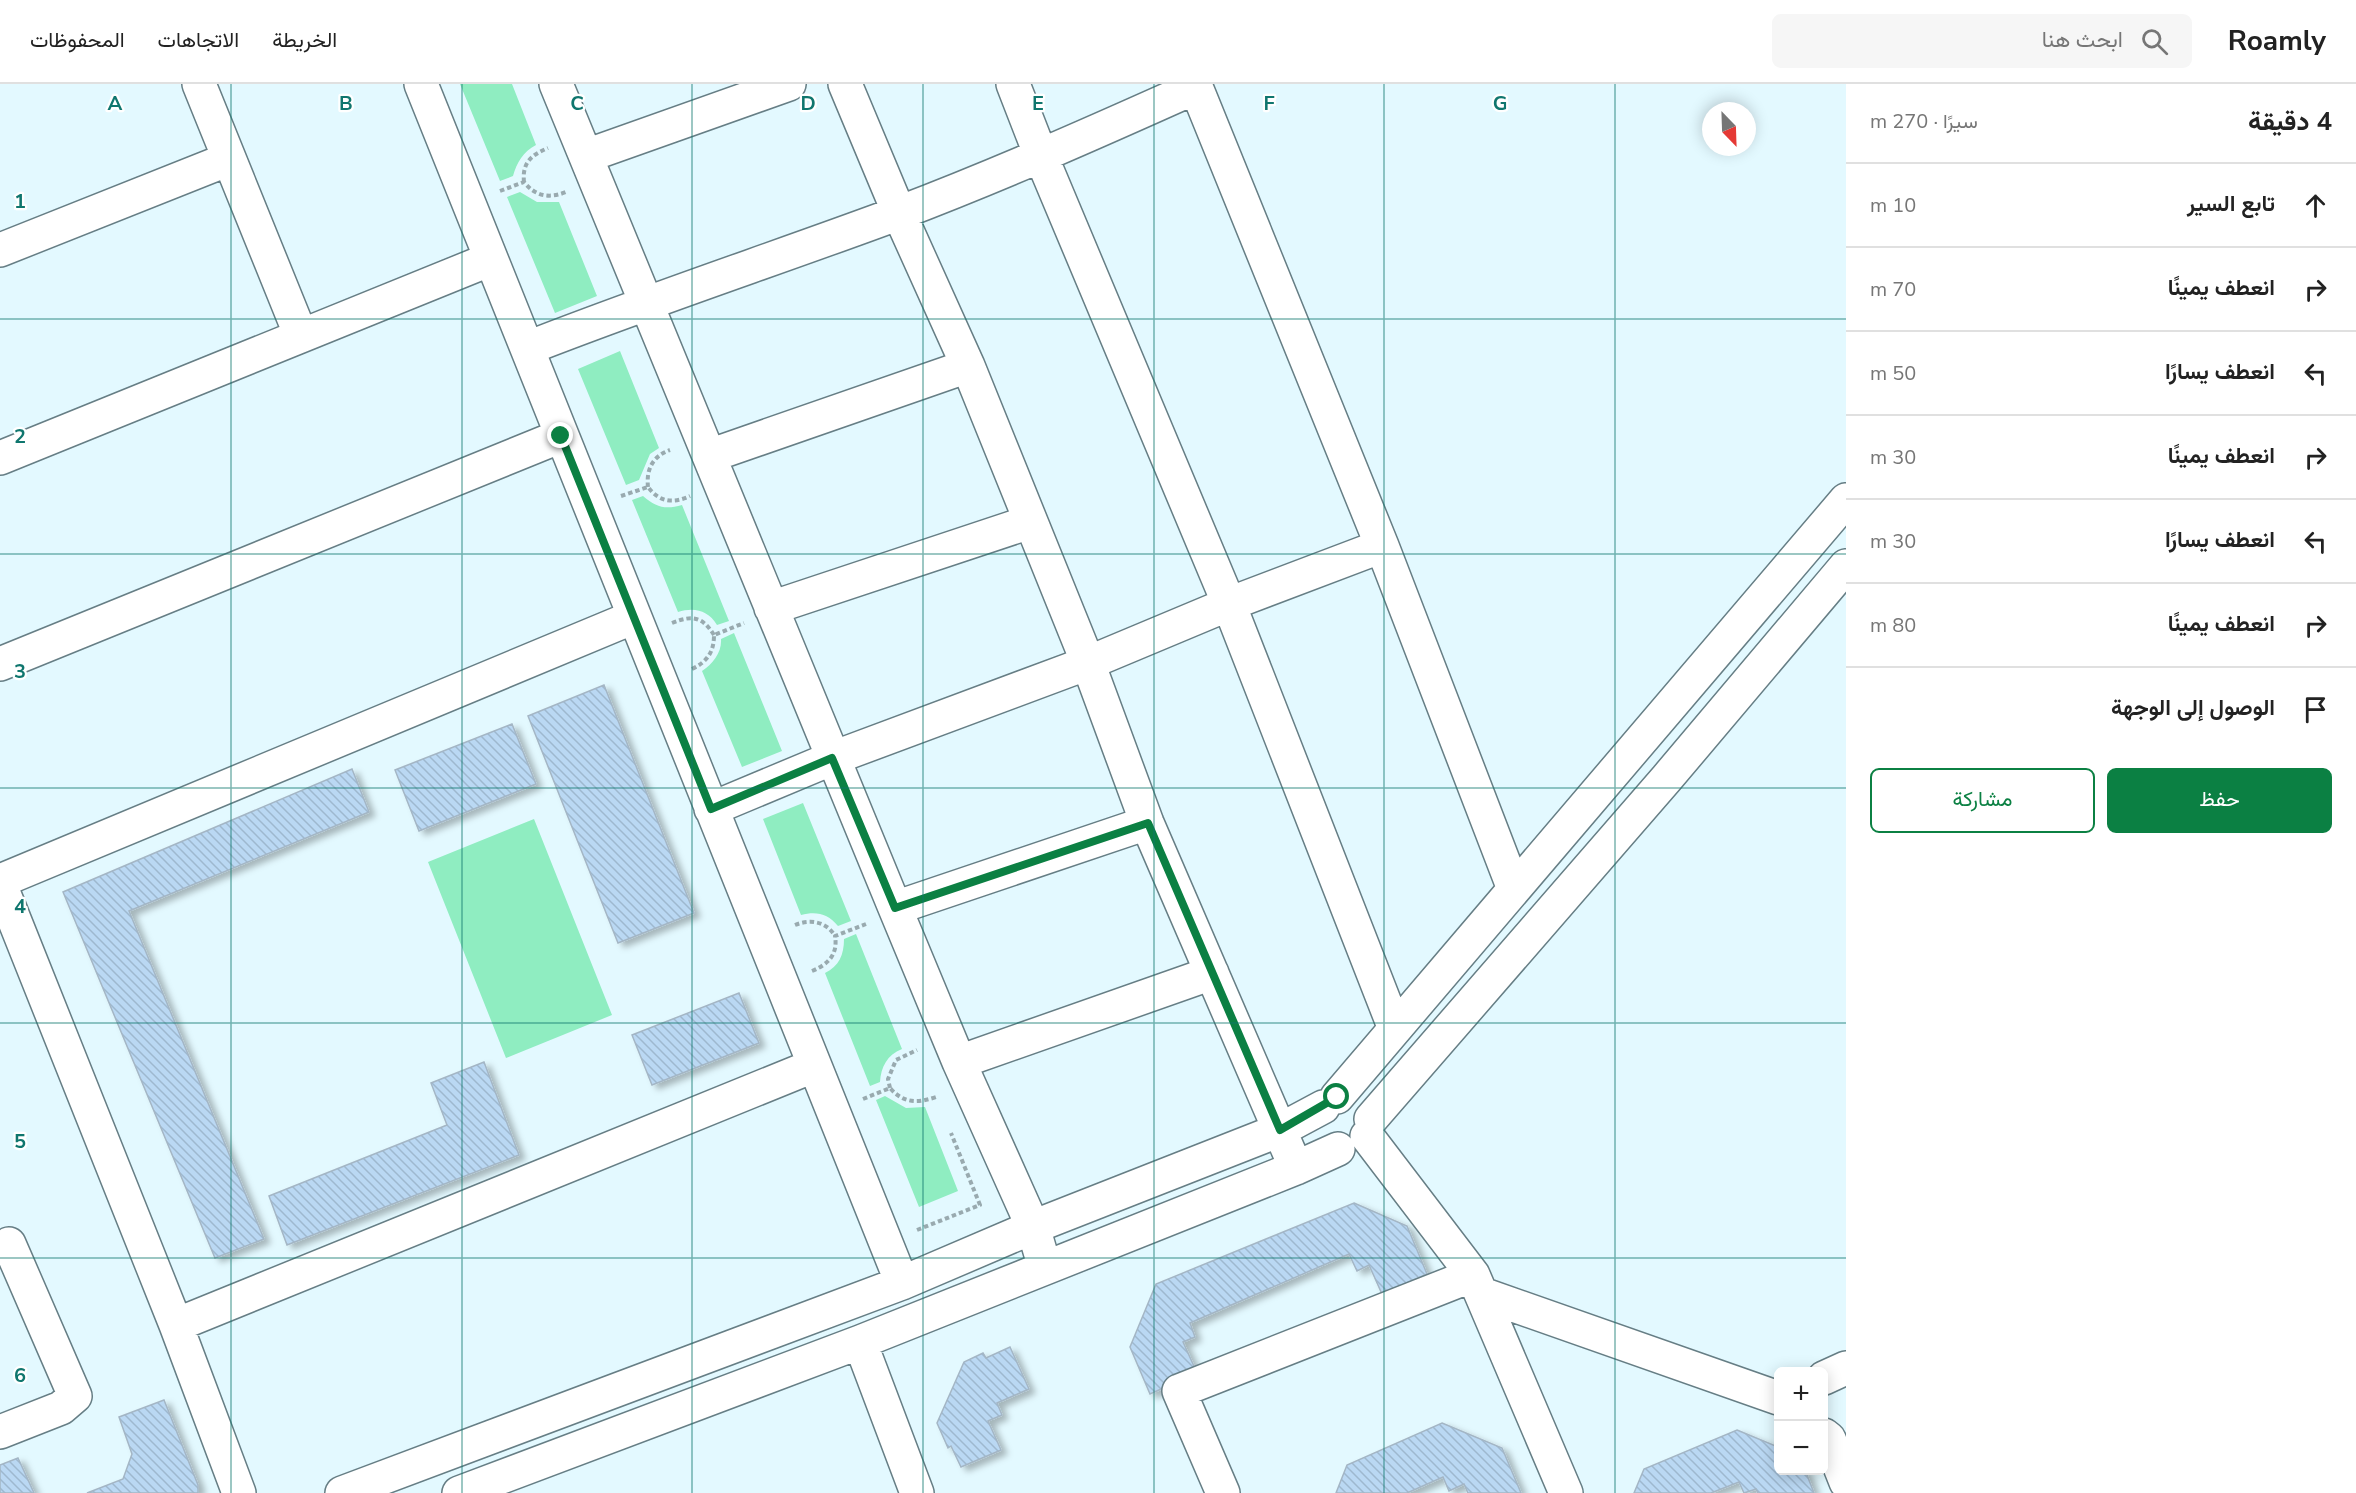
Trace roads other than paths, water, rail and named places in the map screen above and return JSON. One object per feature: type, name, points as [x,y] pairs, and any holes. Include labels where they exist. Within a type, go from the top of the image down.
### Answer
[{"type":"street","points":[[199,84],[301,336]]},
{"type":"street","points":[[421,84],[813,1066],[902,1283]]},
{"type":"street","points":[[556,84],[709,456],[758,615],[832,758],[959,1062],[1032,1227],[1045,1268]]},
{"type":"street","points":[[586,156],[789,84]]},
{"type":"street","points":[[845,84],[899,213],[968,366],[1088,663],[1148,823],[1296,1168]]},
{"type":"street","points":[[1013,84],[1229,604],[1395,1029]]},
{"type":"street","points":[[528,348],[646,303],[899,213],[1041,156],[1194,86],[1383,546],[1514,889]]},
{"type":"street","points":[[0,250],[229,159]]},
{"type":"street","points":[[0,458],[491,259]]},
{"type":"street","points":[[709,456],[968,366]]},
{"type":"street","points":[[0,664],[561,436]]},
{"type":"street","points":[[1338,1149],[1329,1146],[1319,1133],[1317,1124],[1330,1102],[1395,1029],[1846,500]]},
{"type":"street","points":[[758,615],[1030,522]]},
{"type":"street","points":[[711,809],[832,758],[1088,663],[1229,604],[1383,546]]},
{"type":"street","points":[[459,1493],[860,1342],[1296,1168],[1338,1149],[1355,1148],[1369,1128],[1846,566]]},
{"type":"street","points":[[239,1493],[176,1325],[0,883],[634,617]]},
{"type":"street","points":[[895,908],[1148,823]]},
{"type":"street","points":[[959,1062],[1212,973]]},
{"type":"street","points":[[176,1325],[813,1066]]},
{"type":"street","points":[[342,1493],[902,1283],[1032,1227],[1280,1130],[1330,1102],[1347,1096],[1363,1104],[1369,1128],[1478,1285],[1566,1493]]},
{"type":"street","points":[[0,1432],[61,1408],[75,1396],[9,1244]]},
{"type":"street","points":[[1223,1493],[1179,1391],[1478,1285],[1774,1396]]},
{"type":"street","points":[[860,1342],[917,1493]]},
{"type":"street","points":[[1828,1376],[1846,1368]]},
{"type":"street","points":[[1828,1439],[1846,1482]]}]
